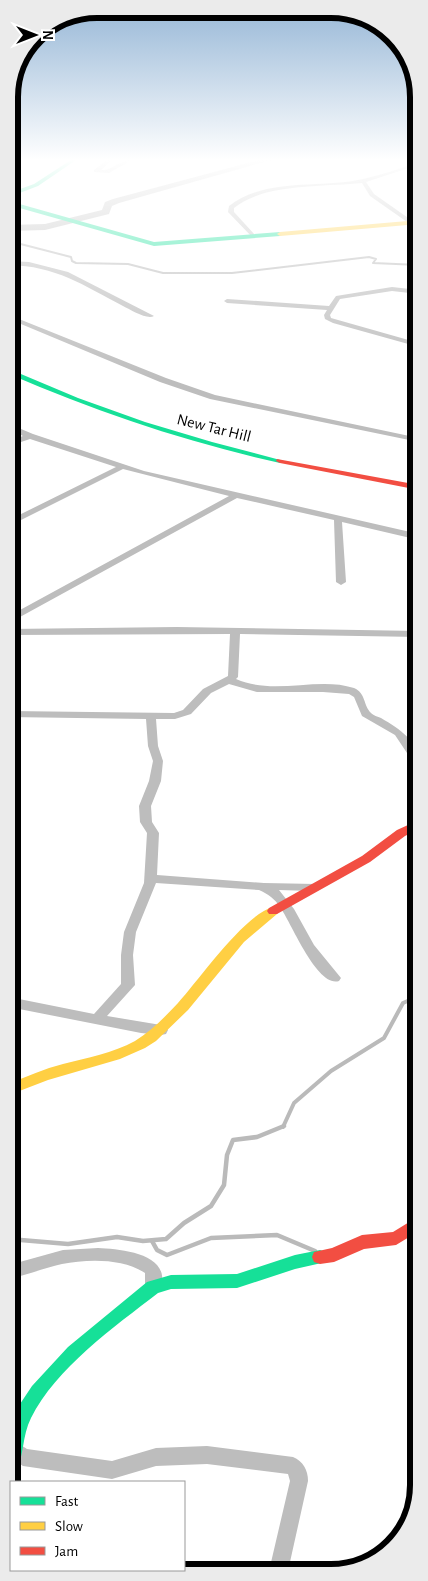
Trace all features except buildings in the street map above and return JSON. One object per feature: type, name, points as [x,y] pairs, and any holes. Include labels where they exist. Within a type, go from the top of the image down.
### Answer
[{"type":"street","points":[[116,234],[148,243],[165,244],[279,234]]},
{"type":"street","points":[[18,264],[36,265],[66,273],[97,287],[131,308],[151,316]]},
{"type":"street","points":[[410,291],[392,289],[344,296],[336,299],[326,317],[331,321],[410,342]]},
{"type":"street","points":[[227,301],[331,308]]},
{"type":"street","points":[[18,321],[163,380],[215,398],[410,438]]},
{"type":"street","name":"New Tar Hill","points":[[18,376],[92,407],[179,437],[260,457],[410,486]]},
{"type":"street","points":[[18,430],[122,467],[410,535]]},
{"type":"street","points":[[18,441],[30,436]]},
{"type":"street","points":[[18,519],[122,467]]},
{"type":"street","points":[[18,615],[236,495]]},
{"type":"street","points":[[338,519],[341,582]]},
{"type":"street","points":[[18,632],[177,630],[410,634]]},
{"type":"street","points":[[18,714],[151,717],[175,716],[187,712],[207,691],[229,680],[234,673],[235,632]]},
{"type":"street","points":[[229,680],[241,685],[279,690],[352,691],[358,695],[366,714],[399,733],[410,749]]},
{"type":"street","points":[[96,1020],[128,985],[127,955],[130,932],[148,893],[151,879],[153,834],[146,822],[145,806],[155,781],[158,761],[153,746],[151,717]]},
{"type":"street","points":[[18,1086],[46,1074],[114,1056],[136,1046],[161,1030],[180,1012],[240,940],[262,918],[284,902],[366,859],[410,828]]},
{"type":"street","points":[[151,879],[260,886],[312,887]]},
{"type":"street","points":[[260,886],[276,893],[284,902],[308,946],[334,978]]},
{"type":"street","points":[[18,1004],[96,1020],[161,1030]]},
{"type":"street","points":[[18,1428],[27,1409],[62,1362],[78,1351],[112,1317],[153,1287],[171,1282],[251,1278],[295,1262],[334,1255],[362,1242],[396,1238],[410,1229]]},
{"type":"street","points":[[18,1270],[63,1257],[117,1256],[134,1258],[153,1270],[153,1287]]},
{"type":"street","points":[[18,1453],[23,1457],[112,1470],[156,1457],[207,1455],[293,1466],[299,1475],[300,1482],[281,1564]]},
{"type":"waterway","points":[[18,243],[71,257],[72,261],[76,263],[128,264],[163,273],[232,273],[369,257],[376,259],[373,263],[410,265]]},
{"type":"waterway","points":[[283,1126],[294,1103],[331,1071],[384,1038],[403,1003],[410,1000]]},
{"type":"waterway","points":[[18,1240],[68,1244],[117,1237],[143,1241],[166,1239],[184,1223],[211,1206],[224,1185],[227,1155],[233,1140],[257,1137],[283,1126]]},
{"type":"waterway","points":[[152,1241],[157,1250],[167,1255],[211,1238],[277,1235],[315,1251]]},
{"type":"traffic: fast","points":[[118,234],[154,244],[280,234]]},
{"type":"traffic: fast","points":[[18,375],[142,424],[210,444],[280,461]]},
{"type":"traffic: fast","points":[[18,1428],[24,1413],[38,1392],[74,1352],[153,1287],[171,1282],[237,1281],[295,1262],[320,1257]]},
{"type":"traffic: slow","points":[[18,1086],[61,1070],[127,1051],[151,1037],[183,1007],[239,939],[273,911]]},
{"type":"traffic: jam","points":[[280,461],[410,486]]},
{"type":"traffic: jam","points":[[273,911],[366,859],[410,828]]},
{"type":"traffic: jam","points":[[320,1257],[334,1255],[362,1242],[396,1238],[410,1229]]}]
